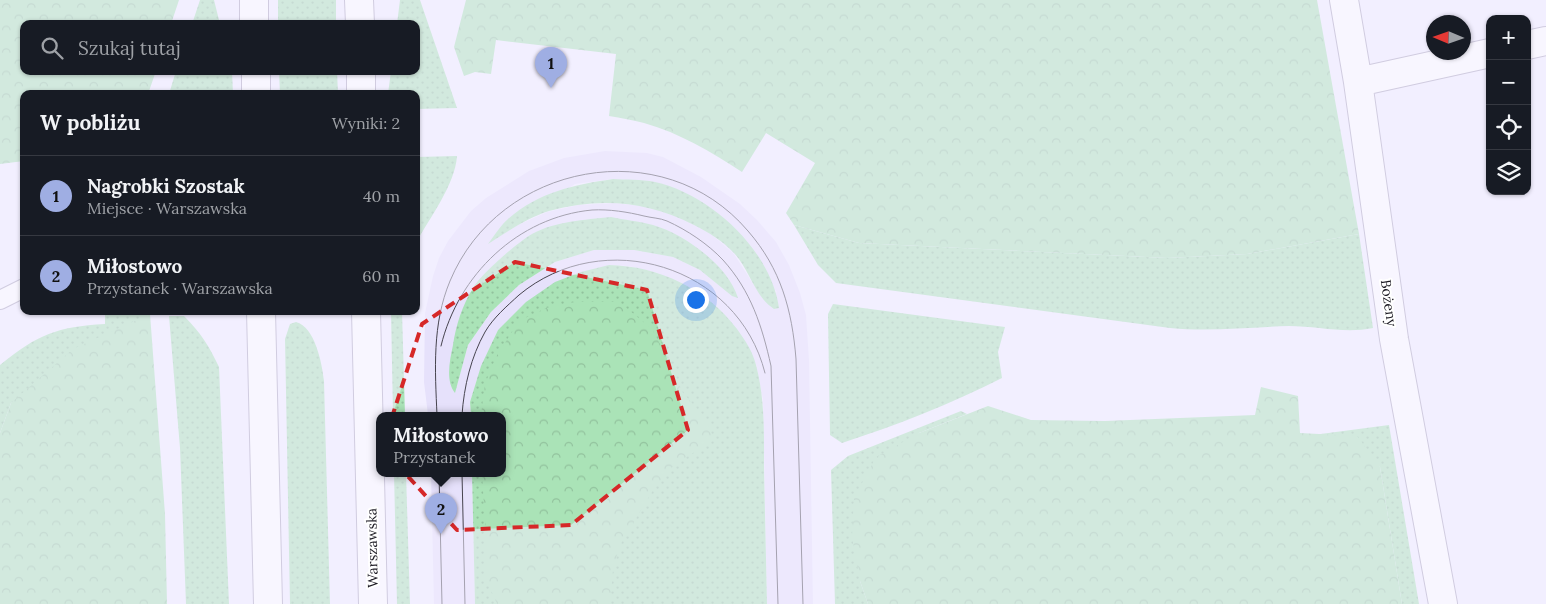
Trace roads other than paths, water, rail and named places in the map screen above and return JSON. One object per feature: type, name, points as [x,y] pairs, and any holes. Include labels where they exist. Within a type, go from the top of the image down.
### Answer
[{"type":"street","points":[[254,0],[254,20]]},
{"type":"street","points":[[359,0],[360,20]]},
{"type":"street","name":"Bożeny","points":[[1344,0],[1358,82],[1394,339],[1443,604]]},
{"type":"street","points":[[1531,44],[1546,41]]},
{"type":"street","points":[[1358,82],[1486,54]]},
{"type":"street","points":[[256,75],[256,90]]},
{"type":"street","points":[[361,75],[361,90]]},
{"type":"street","points":[[261,315],[268,604]]},
{"type":"street","name":"Warszawska","points":[[366,315],[373,604]]},
{"type":"lane","points":[[0,300],[20,290]]},
{"type":"tram line","points":[[437,412],[437,330],[444,297],[450,281],[473,241],[505,209],[543,187],[586,174],[629,172],[672,180],[713,200],[748,231],[759,245],[777,275],[788,307],[796,359],[803,604]]},
{"type":"tram line","points":[[441,346],[449,320],[461,296],[477,274],[495,254],[516,237],[540,224],[565,215],[592,210],[618,211],[667,221],[704,243],[723,260],[741,284],[759,323],[771,366],[778,604]]},
{"type":"tram line","points":[[462,412],[464,393],[472,362],[485,332],[500,312],[519,295],[553,274],[589,262],[627,260],[663,267],[697,282],[727,305],[750,336],[765,373]]},
{"type":"tram line","points":[[439,477],[442,604]]},
{"type":"tram line","points":[[462,477],[465,604]]},
{"type":"place","name":"Nagrobki Szostak","points":[[551,88]]},
{"type":"place","name":"Miłostowo","points":[[441,534]]}]
